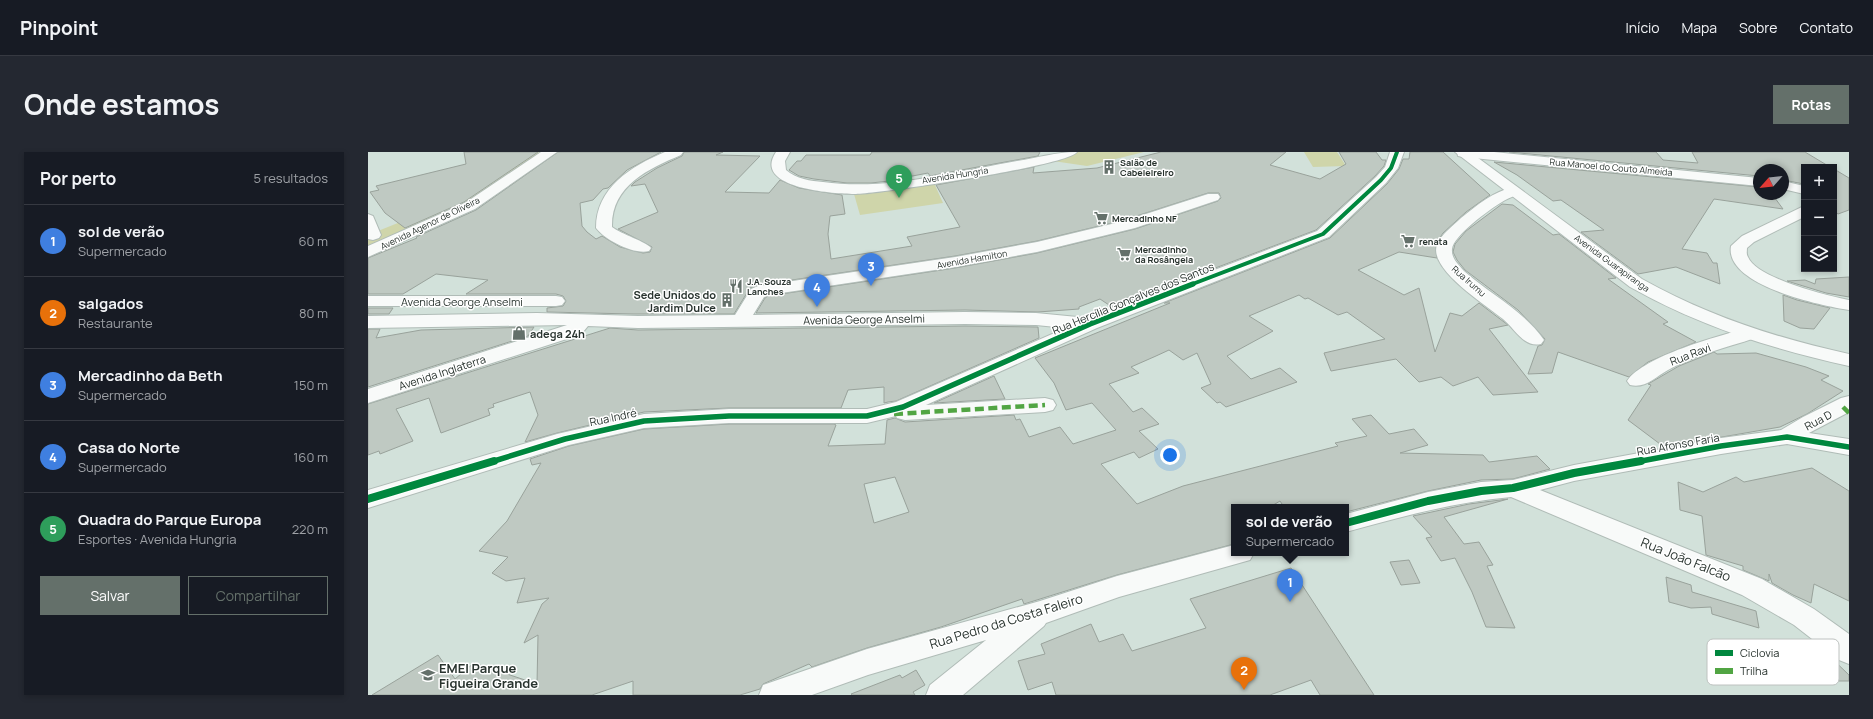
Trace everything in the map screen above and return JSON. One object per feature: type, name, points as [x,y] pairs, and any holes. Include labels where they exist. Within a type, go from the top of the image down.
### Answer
[{"type":"street","name":"Avenida Agenor de Oliveira","points":[[370,236],[449,204],[528,152]]},
{"type":"street","name":"Avenida Agenor de Oliveira","points":[[368,252],[470,206],[550,152]]},
{"type":"street","points":[[644,248],[623,241],[612,235],[604,228],[602,217],[611,197],[627,180],[653,162],[676,152]]},
{"type":"street","name":"Avenida Hungria","points":[[778,152],[780,156],[778,167],[781,173],[791,179],[844,190],[864,189],[922,181],[1036,162],[1063,153]]},
{"type":"street","name":"Rua Hercília Gonçalves dos Santos","points":[[857,417],[903,407],[1090,324],[1323,234],[1381,180],[1391,168],[1397,152]]},
{"type":"street","name":"Rua Manoel do Couto Almeida","points":[[1463,153],[1753,181]]},
{"type":"street","name":"Avenida Guarapiranga","points":[[1463,153],[1636,283],[1654,294],[1694,314],[1748,334],[1798,349],[1849,360]]},
{"type":"street","points":[[1789,186],[1801,189]]},
{"type":"street","name":"Rua Irumu","points":[[1513,191],[1492,202],[1450,237],[1445,243],[1443,249],[1446,260],[1458,275],[1516,321],[1534,340]]},
{"type":"street","name":"Avenida Hamilton","points":[[741,320],[753,298],[757,293],[764,290],[948,264],[1037,247],[1129,225],[1213,197]]},
{"type":"street","points":[[1801,212],[1748,239],[1739,246],[1738,253],[1741,261],[1759,274],[1807,296],[1849,305]]},
{"type":"street","points":[[368,219],[370,236]]},
{"type":"street","name":"Avenida George Anselmi","points":[[368,301],[556,301]]},
{"type":"street","name":"Avenida George Anselmi","points":[[572,324],[741,320],[800,321],[965,318],[1036,319],[1090,324]]},
{"type":"street","name":"Avenida George Anselmi","points":[[368,322],[542,324]]},
{"type":"street","name":"Avenida Inglaterra","points":[[515,348],[542,324],[572,324]]},
{"type":"street","name":"Avenida Inglaterra","points":[[368,396],[515,348],[572,324]]},
{"type":"street","name":"Rua Ravi","points":[[1637,381],[1653,369],[1678,358],[1748,334]]},
{"type":"street","name":"Rua D","points":[[1787,437],[1811,422],[1849,403]]},
{"type":"street","points":[[857,417],[1045,405]]},
{"type":"street","name":"Rua Indré","points":[[368,499],[600,429],[644,421],[729,416],[857,417]]},
{"type":"street","name":"Rua Afonso Faria","points":[[1513,488],[1574,473],[1721,446],[1787,437],[1849,447]]},
{"type":"street","points":[[1349,521],[1428,501],[1481,491],[1513,488]]},
{"type":"street","name":"Rua João Falcão","points":[[1513,488],[1752,586],[1804,617],[1834,639]]},
{"type":"street","name":"Rua Pedro da Costa Faleiro","points":[[774,695],[867,662],[1040,613],[1117,588],[1231,556]]},
{"type":"street","points":[[940,695],[1040,613]]},
{"type":"street","name":"Rua João Falcão","points":[[1839,643],[1849,650]]},
{"type":"green space","points":[[531,152],[547,152],[463,209],[368,252],[368,235],[460,198]]},
{"type":"green space","points":[[1076,152],[1144,152],[1087,166],[1053,161]]},
{"type":"green space","points":[[1304,152],[1337,152],[1346,166],[1313,167]]},
{"type":"green space","points":[[934,183],[943,203],[860,215],[854,194]]},
{"type":"building","points":[[464,152],[538,152],[464,202],[405,228],[385,213],[370,192],[379,190],[376,186],[466,164]]},
{"type":"building","points":[[558,152],[661,152],[627,170],[608,188],[603,189],[593,200],[580,203],[582,226],[587,232],[596,239],[602,236],[620,247],[643,253],[650,252],[652,247],[618,229],[658,212],[645,184],[631,186],[635,182],[657,168],[682,156],[684,152],[723,152],[716,155],[760,156],[725,192],[769,193],[780,180],[799,188],[842,195],[845,214],[830,216],[828,234],[831,259],[912,246],[907,237],[960,227],[936,185],[1034,167],[1033,173],[1097,168],[1161,152],[1286,152],[1270,165],[1320,179],[1346,164],[1339,152],[1376,152],[1382,160],[1386,160],[1384,166],[1375,176],[1316,230],[1112,307],[1100,299],[1079,307],[1079,309],[1038,312],[965,310],[756,313],[765,298],[768,296],[955,268],[1037,253],[1135,229],[1218,201],[1221,198],[1219,193],[1208,193],[1124,220],[1037,241],[955,256],[758,285],[750,288],[734,314],[547,312],[547,308],[563,306],[566,301],[563,296],[556,294],[466,294],[488,280],[436,274],[403,294],[368,294],[368,258],[417,238],[416,237],[476,210]]},
{"type":"building","points":[[872,152],[1040,152],[1038,156],[930,176],[928,173],[897,179],[898,180],[871,183],[847,183],[814,179],[799,176],[789,170],[797,161],[801,161],[806,155],[870,155]]},
{"type":"building","points":[[1410,152],[1443,152],[1490,195],[1466,212],[1443,233],[1436,244],[1437,258],[1399,252],[1358,270],[1404,295],[1419,288],[1435,352],[1450,313],[1462,316],[1479,303],[1508,325],[1489,329],[1538,392],[1493,395],[1478,377],[1453,386],[1441,377],[1419,382],[1396,359],[1331,371],[1324,353],[1385,339],[1347,312],[1338,315],[1308,298],[1305,299],[1299,295],[1249,316],[1273,331],[1227,356],[1251,379],[1280,368],[1297,382],[1226,407],[1220,402],[1217,403],[1201,388],[1211,384],[1197,353],[1183,360],[1169,350],[1131,367],[1139,373],[1109,384],[1133,412],[1142,408],[1159,424],[1139,431],[1158,449],[1139,458],[1134,452],[1101,464],[1137,504],[1183,486],[1338,446],[1335,443],[1367,436],[1352,419],[1371,415],[1389,434],[1414,429],[1428,445],[1400,453],[1483,455],[1489,462],[1537,456],[1550,469],[1513,479],[1481,480],[1428,491],[1349,511],[1349,504],[1282,504],[1280,501],[1275,504],[1231,504],[1231,545],[1117,575],[1024,604],[1022,599],[941,627],[867,648],[812,667],[809,664],[763,684],[760,689],[740,695],[633,695],[633,681],[592,695],[372,695],[438,655],[455,679],[474,663],[537,684],[538,635],[524,643],[542,604],[549,598],[517,603],[525,578],[506,581],[492,573],[508,557],[479,551],[507,521],[541,463],[532,465],[530,459],[569,446],[644,429],[729,424],[834,424],[836,425],[828,446],[885,444],[887,420],[895,418],[905,422],[1014,415],[1016,420],[1020,419],[1029,437],[1060,427],[1073,444],[1116,430],[1092,403],[1066,410],[1054,383],[1035,358],[1170,303],[1164,303],[1330,238],[1387,184],[1399,169],[1403,159],[1409,159]],"holes":[[[895,477],[909,512],[874,523],[864,484]]]},
{"type":"building","points":[[1509,152],[1656,152],[1663,160],[1698,163],[1692,152],[1805,152],[1825,164],[1801,164],[1801,183],[1789,181],[1789,164],[1753,164],[1753,175]]},
{"type":"building","points":[[1494,162],[1753,186],[1753,200],[1776,200],[1783,209],[1714,199],[1682,249],[1707,253],[1713,263],[1717,263],[1720,284],[1676,267],[1638,274],[1581,232],[1604,230],[1561,200],[1553,201],[1517,175]]},
{"type":"building","points":[[1837,171],[1849,178],[1849,210],[1838,214]]},
{"type":"building","points":[[1502,204],[1513,205],[1553,235],[1559,234],[1616,278],[1608,279],[1668,322],[1663,324],[1696,342],[1648,362],[1629,377],[1558,352],[1552,373],[1528,374],[1538,346],[1542,345],[1545,339],[1518,310],[1465,270],[1453,252],[1455,244],[1466,231]]},
{"type":"building","points":[[1849,277],[1849,297],[1826,293],[1787,281],[1805,280],[1815,284],[1816,279]]},
{"type":"building","points":[[1783,295],[1830,308],[1814,329],[1800,328],[1784,321]]},
{"type":"building","points":[[368,308],[393,308],[389,314],[368,314]]},
{"type":"building","points":[[965,326],[1038,327],[1039,338],[896,401],[884,403],[884,387],[848,390],[841,408],[729,408],[644,412],[525,442],[538,415],[530,392],[493,404],[494,407],[488,409],[490,415],[441,433],[429,398],[396,409],[413,441],[380,454],[379,451],[368,455],[368,404],[610,328],[638,330]]},
{"type":"building","points":[[534,327],[528,336],[368,387],[368,329],[380,329],[376,338],[421,330]]},
{"type":"building","points":[[1714,352],[1717,354],[1756,353],[1806,367],[1829,376],[1821,380],[1843,391],[1807,414],[1780,427],[1664,447],[1628,420],[1651,385],[1648,384],[1679,366]]},
{"type":"building","points":[[994,376],[1005,399],[934,403]]},
{"type":"building","points":[[1812,468],[1849,491],[1849,601],[1814,584],[1811,603],[1772,583],[1769,574],[1769,581],[1743,570],[1743,566],[1706,555],[1702,516],[1680,510],[1678,482],[1703,492],[1736,477],[1744,482]]},
{"type":"building","points":[[1508,499],[1444,517],[1464,544],[1479,542],[1493,565],[1487,566],[1515,628],[1486,627],[1472,592],[1455,558],[1441,561],[1426,538],[1432,537],[1413,516],[1469,504]]},
{"type":"building","points":[[1409,560],[1420,583],[1401,585],[1390,562]]},
{"type":"building","points":[[1291,568],[1374,695],[1320,695],[1311,680],[1270,695],[1056,695],[1052,682],[1028,690],[1018,661],[1045,654],[1041,644],[1091,624],[1099,642],[1123,634],[1132,651],[1206,628],[1190,599]]},
{"type":"building","points":[[1666,577],[1691,585],[1692,592],[1756,611],[1759,628],[1712,614],[1711,607],[1691,608],[1669,602]]},
{"type":"building","points":[[1839,665],[1849,675],[1849,681],[1839,681]]},
{"type":"building","points":[[916,670],[925,685],[913,692],[915,695],[851,694],[900,675],[902,678]]},
{"type":"marked path","points":[[894,414],[1045,405]]},
{"type":"marked path","points":[[1843,407],[1849,413]]},
{"type":"cycle path","points":[[368,499],[565,439],[644,421],[729,416],[867,416],[903,407],[1090,324],[1323,234],[1381,180],[1391,168],[1397,152]]},
{"type":"cycle path","points":[[1349,522],[1428,501],[1481,491],[1513,488],[1574,473],[1721,446],[1787,437],[1849,447]]},
{"type":"place","name":"Salão de Cabeleireiro","points":[[1109,167]]},
{"type":"place","name":"Quadra do Parque Europa","points":[[899,198]]},
{"type":"place","name":"Mercadinho NF","points":[[1101,218]]},
{"type":"place","name":"renata","points":[[1408,241]]},
{"type":"place","name":"Mercadinho da Rosângela","points":[[1124,254]]},
{"type":"place","name":"J.A. Souza Lanches","points":[[736,286]]},
{"type":"place","name":"Mercadinho da Beth","points":[[871,286]]},
{"type":"place","name":"Sede Unidos do Jardim Dulce","points":[[727,300]]},
{"type":"place","name":"Casa do Norte","points":[[817,307]]},
{"type":"place","name":"adega 24h","points":[[519,333]]},
{"type":"place","name":"sol de verão","points":[[1290,602]]},
{"type":"place","name":"EMEI Parque Figueira Grande","points":[[428,675]]},
{"type":"place","name":"salgados","points":[[1244,690]]}]
